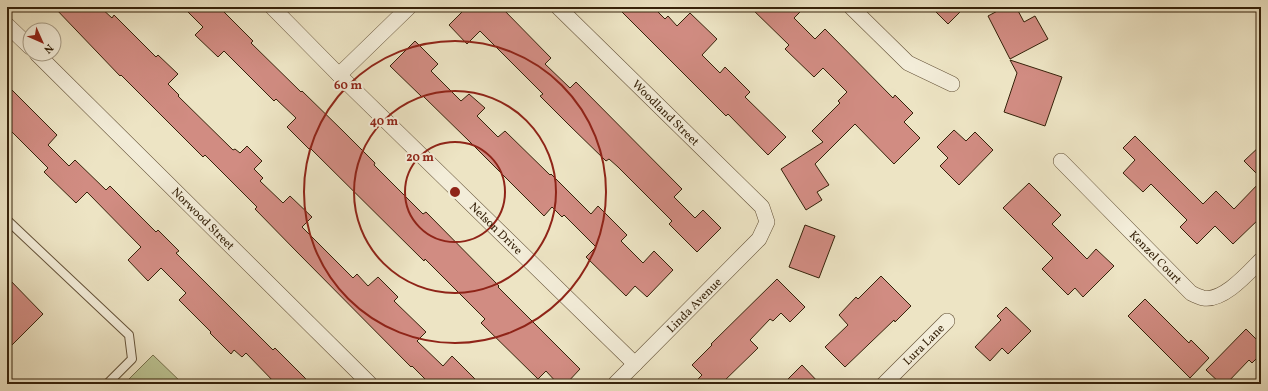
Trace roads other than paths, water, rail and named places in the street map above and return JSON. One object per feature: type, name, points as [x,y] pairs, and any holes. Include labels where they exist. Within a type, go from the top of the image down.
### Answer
[{"type":"street","name":"Nelson Drive","points":[[272,7],[339,75],[635,364]]},
{"type":"street","points":[[339,75],[409,7]]},
{"type":"street","name":"Woodland Street","points":[[558,7],[762,207],[767,222]]},
{"type":"street","points":[[851,7],[908,63],[952,84]]},
{"type":"street","points":[[7,25],[22,39]]},
{"type":"street","name":"Norwood Street","points":[[45,62],[370,384]]},
{"type":"street","name":"Kenzel Court","points":[[1061,161],[1191,293],[1204,298],[1219,296],[1241,280],[1261,260]]},
{"type":"street","name":"Linda Avenue","points":[[615,384],[759,239],[767,222]]},
{"type":"street","name":"Lura Lane","points":[[884,384],[947,321]]},
{"type":"lane","points":[[7,220],[129,335],[132,359],[107,384]]},
{"type":"lane","points":[[7,233],[13,227]]}]
